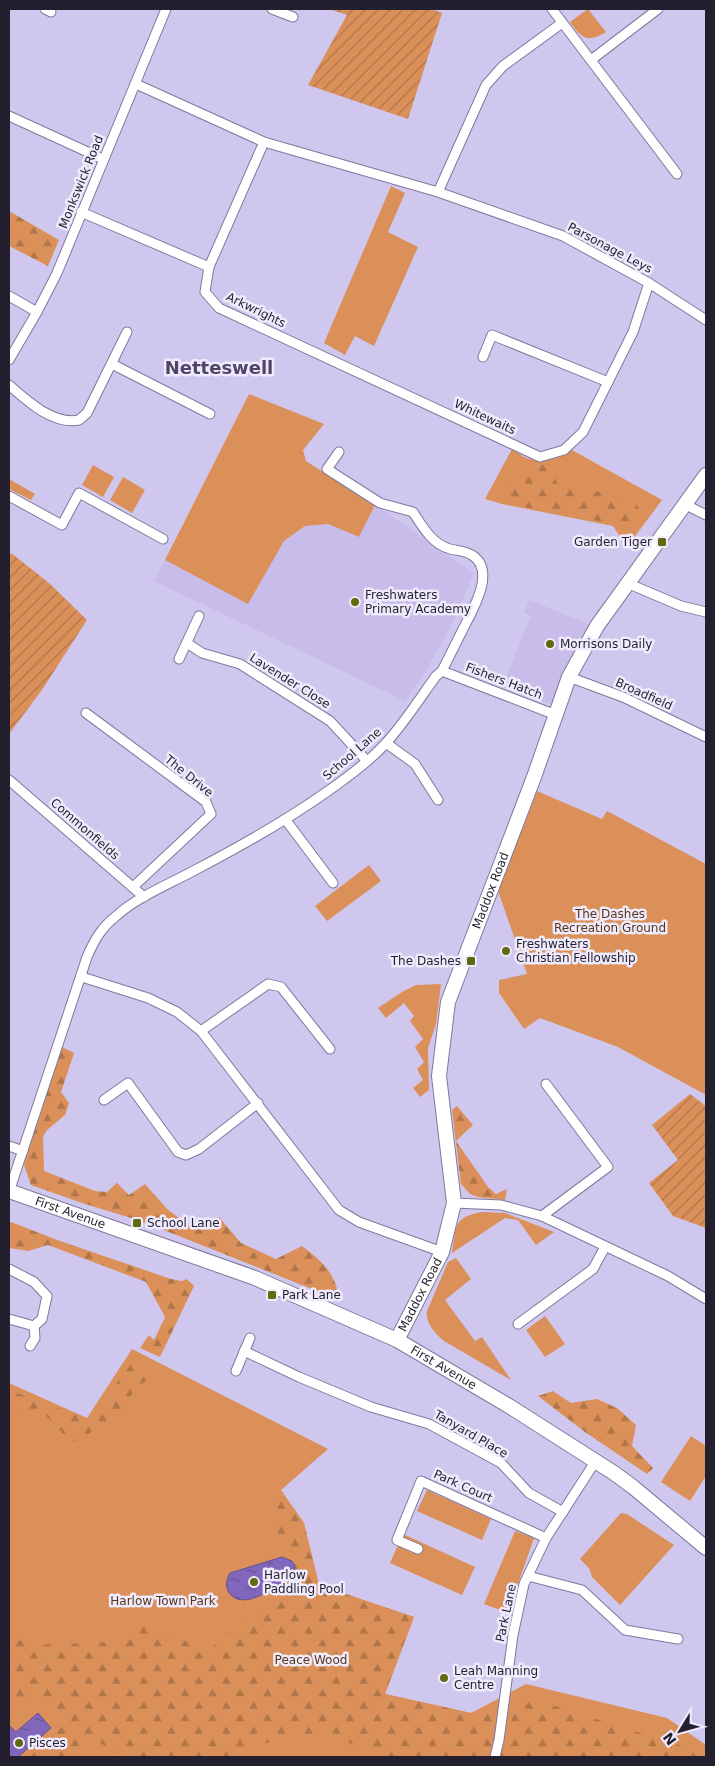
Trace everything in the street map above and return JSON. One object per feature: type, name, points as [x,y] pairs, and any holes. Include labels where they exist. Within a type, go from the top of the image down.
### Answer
[{"type":"street","name":"Monkswick Road","points":[[9,360],[57,273],[166,9]]},
{"type":"street","points":[[272,9],[293,17]]},
{"type":"street","points":[[552,9],[677,174]]},
{"type":"street","points":[[590,60],[658,9]]},
{"type":"street","points":[[438,192],[486,85],[503,66],[562,23]]},
{"type":"street","points":[[136,84],[264,142]]},
{"type":"street","points":[[9,116],[103,159]]},
{"type":"street","name":"Parsonage Leys","points":[[264,142],[438,192],[563,236],[649,283],[706,320]]},
{"type":"street","name":"Arkwrights","points":[[264,142],[209,267],[205,292],[219,308],[323,356]]},
{"type":"street","points":[[81,212],[209,267]]},
{"type":"street","name":"Whitewaits","points":[[323,356],[540,457],[564,450],[583,432],[633,332],[649,283]]},
{"type":"street","points":[[9,296],[37,312]]},
{"type":"street","points":[[9,385],[33,406],[62,420],[79,420],[87,413],[127,332]]},
{"type":"street","points":[[483,357],[492,335],[608,382]]},
{"type":"street","points":[[112,364],[210,414]]},
{"type":"street","name":"School Lane","points":[[9,1191],[94,942],[103,928],[115,916],[144,897],[285,819],[328,791],[367,761],[386,743],[436,676],[442,671],[478,598],[483,581],[482,568],[475,557],[464,551],[449,549],[437,542],[428,534],[412,512],[380,503],[327,469],[339,452]]},
{"type":"street","name":"Maddox Road","points":[[397,1340],[442,1252],[449,1230],[454,1203],[439,1076],[448,1002],[569,677],[597,626],[706,475]]},
{"type":"street","points":[[9,496],[62,525],[80,493],[164,539]]},
{"type":"street","points":[[684,504],[706,515]]},
{"type":"street","points":[[628,583],[681,606],[706,612]]},
{"type":"street","points":[[179,659],[199,616]]},
{"type":"street","name":"Lavender Close","points":[[187,643],[202,653],[240,664],[330,720],[367,761]]},
{"type":"street","name":"Fishers Hatch","points":[[442,671],[556,714]]},
{"type":"street","name":"Broadfield","points":[[569,677],[623,697],[706,737]]},
{"type":"street","name":"The Drive","points":[[86,713],[206,802],[212,814],[132,887]]},
{"type":"street","points":[[386,743],[415,764],[438,800]]},
{"type":"street","name":"Commonfields","points":[[9,780],[144,897]]},
{"type":"street","points":[[285,819],[333,883]]},
{"type":"street","points":[[82,977],[148,998],[178,1012],[201,1031],[339,1210],[359,1222],[442,1252]]},
{"type":"street","points":[[201,1031],[268,984],[281,987],[330,1049]]},
{"type":"street","points":[[104,1100],[128,1083],[178,1152],[186,1155],[199,1149],[258,1103]]},
{"type":"street","points":[[542,1216],[608,1167],[546,1084]]},
{"type":"street","points":[[9,1146],[23,1151]]},
{"type":"street","name":"First Avenue","points":[[9,1191],[255,1278],[397,1340],[509,1406],[596,1462],[633,1487],[706,1548]]},
{"type":"street","points":[[454,1203],[501,1205],[542,1216],[668,1276],[706,1299]]},
{"type":"street","points":[[518,1324],[593,1269],[605,1247]]},
{"type":"street","points":[[9,1269],[34,1282],[47,1296],[42,1319],[34,1326],[34,1338],[30,1346]]},
{"type":"street","points":[[9,1319],[34,1326]]},
{"type":"street","points":[[236,1371],[250,1338]]},
{"type":"street","name":"Tanyard Place","points":[[244,1351],[366,1405],[430,1424],[501,1463],[529,1493],[563,1512]]},
{"type":"street","name":"Park Lane","points":[[495,1757],[500,1740],[513,1635],[524,1584],[546,1538],[596,1462]]},
{"type":"street","name":"Park Court","points":[[418,1549],[397,1540],[422,1481],[546,1538]]},
{"type":"street","points":[[528,1576],[582,1590],[625,1630],[678,1639]]},
{"type":"shaded area","name":"Freshwaters Primary Academy","points":[[375,505],[474,573],[441,644],[424,674],[405,701],[154,581],[165,560],[248,603],[284,541],[305,526],[328,524],[359,537]]},
{"type":"shaded area","points":[[529,600],[593,626],[555,706],[504,684],[531,615],[524,613]]},
{"type":"green space","points":[[329,9],[431,9],[442,13],[408,119],[308,85],[347,15]]},
{"type":"green space","points":[[588,9],[606,32],[589,38],[582,36],[574,28],[570,22]]},
{"type":"green space","points":[[391,186],[405,193],[388,232],[418,247],[374,346],[355,336],[345,355],[324,343]]},
{"type":"green space","points":[[9,211],[59,240],[48,266],[9,246]]},
{"type":"green space","points":[[249,394],[324,424],[303,450],[306,461],[375,505],[359,537],[328,524],[305,526],[284,541],[248,604],[165,560]]},
{"type":"green space","points":[[512,449],[523,456],[536,460],[547,460],[572,450],[662,500],[627,547],[613,526],[485,499]]},
{"type":"green space","points":[[548,462],[559,487],[586,489],[633,499],[644,517],[630,531],[574,514],[502,504],[507,467],[517,481],[522,474]]},
{"type":"green space","points":[[93,465],[114,477],[103,497],[82,485]]},
{"type":"green space","points":[[123,477],[145,490],[132,513],[110,500]]},
{"type":"green space","points":[[9,479],[35,494],[31,500],[9,489]]},
{"type":"green space","points":[[11,553],[49,583],[87,620],[42,690],[9,734],[9,557]]},
{"type":"green space","name":"The Dashes Recreation Ground","points":[[537,791],[602,819],[607,811],[706,864],[706,1095],[618,1047],[540,1018],[524,1029],[499,993],[499,980],[527,974],[498,891]]},
{"type":"green space","points":[[369,865],[381,881],[327,921],[315,906]]},
{"type":"green space","points":[[441,984],[436,1024],[428,1048],[429,1090],[420,1097],[413,1088],[423,1080],[417,1069],[424,1062],[415,1047],[423,1039],[410,1021],[414,1016],[404,1003],[386,1018],[378,1008],[416,985]]},
{"type":"green space","points":[[62,1047],[74,1053],[61,1092],[69,1103],[65,1115],[46,1131],[43,1137],[44,1171],[95,1191],[107,1192],[117,1183],[129,1195],[145,1184],[168,1210],[194,1229],[219,1217],[241,1243],[276,1259],[302,1246],[329,1271],[338,1292],[317,1291],[141,1221],[31,1185],[24,1165],[32,1134]]},
{"type":"green space","points":[[690,1094],[706,1106],[706,1228],[673,1216],[649,1183],[678,1160],[652,1125]]},
{"type":"green space","points":[[457,1106],[473,1125],[456,1141],[488,1187],[496,1194],[507,1189],[505,1200],[478,1197],[470,1194],[461,1184],[452,1110]]},
{"type":"green space","points":[[482,1212],[505,1213],[554,1232],[536,1245],[518,1220],[505,1218],[452,1253],[454,1236],[461,1220]]},
{"type":"green space","points":[[11,1222],[171,1279],[182,1281],[187,1279],[194,1286],[160,1357],[140,1348],[149,1335],[154,1340],[165,1317],[146,1282],[48,1245],[28,1251],[9,1248],[9,1223]]},
{"type":"green space","points":[[456,1258],[471,1279],[445,1300],[475,1341],[482,1337],[511,1380],[444,1341],[429,1324],[427,1311],[448,1262]]},
{"type":"green space","points":[[545,1316],[565,1344],[545,1357],[526,1330]]},
{"type":"green space","name":"Harlow Town Park","points":[[132,1349],[328,1449],[281,1490],[304,1523],[319,1585],[414,1617],[385,1694],[471,1713],[526,1684],[667,1718],[706,1745],[706,1757],[9,1757],[9,1383],[87,1418]]},
{"type":"green space","points":[[137,1356],[148,1365],[149,1378],[135,1390],[113,1419],[98,1426],[83,1439],[67,1443],[61,1431],[46,1416],[28,1417],[9,1409],[9,1390],[87,1418],[103,1410],[113,1388]]},
{"type":"green space","points":[[553,1391],[571,1403],[597,1399],[617,1408],[636,1425],[632,1446],[653,1468],[647,1474],[585,1432],[538,1396]]},
{"type":"green space","points":[[691,1436],[706,1446],[706,1476],[690,1501],[661,1482]]},
{"type":"green space","name":"Peace Wood","points":[[280,1490],[304,1523],[319,1585],[414,1617],[385,1694],[471,1713],[536,1700],[688,1748],[697,1757],[377,1757],[326,1731],[246,1747],[241,1757],[124,1757],[100,1743],[64,1757],[30,1757],[47,1735],[58,1709],[30,1696],[9,1714],[9,1634],[28,1645],[113,1642],[145,1623],[208,1651],[272,1598],[299,1584],[288,1553],[275,1527],[274,1512]]},
{"type":"green space","points":[[427,1490],[491,1519],[482,1540],[417,1511]]},
{"type":"green space","points":[[621,1513],[627,1514],[674,1545],[620,1605],[592,1577],[589,1568],[580,1559]]},
{"type":"green space","points":[[515,1531],[534,1538],[508,1613],[484,1604]]},
{"type":"green space","points":[[403,1534],[475,1567],[462,1595],[390,1563]]},
{"type":"water","name":"Harlow Paddling Pool","points":[[282,1557],[292,1561],[295,1566],[294,1573],[271,1590],[251,1599],[242,1600],[234,1598],[228,1591],[227,1582],[230,1573]]},
{"type":"water","points":[[38,1713],[51,1728],[18,1757],[9,1757],[9,1725],[16,1732]]},
{"type":"place","name":"Garden Tiger","points":[[662,542]]},
{"type":"place","name":"Freshwaters Primary Academy","points":[[355,602]]},
{"type":"place","name":"Morrisons Daily","points":[[550,644]]},
{"type":"place","name":"Freshwaters Christian Fellowship","points":[[506,951]]},
{"type":"place","name":"The Dashes","points":[[471,961]]},
{"type":"place","name":"School Lane","points":[[137,1223]]},
{"type":"place","name":"Park Lane","points":[[272,1295]]},
{"type":"place","name":"Harlow Paddling Pool","points":[[254,1582]]},
{"type":"place","name":"Leah Manning Centre","points":[[444,1678]]},
{"type":"place","name":"Pisces","points":[[19,1743]]},
{"type":"district","name":"Netteswell","points":[[219,368]]}]
